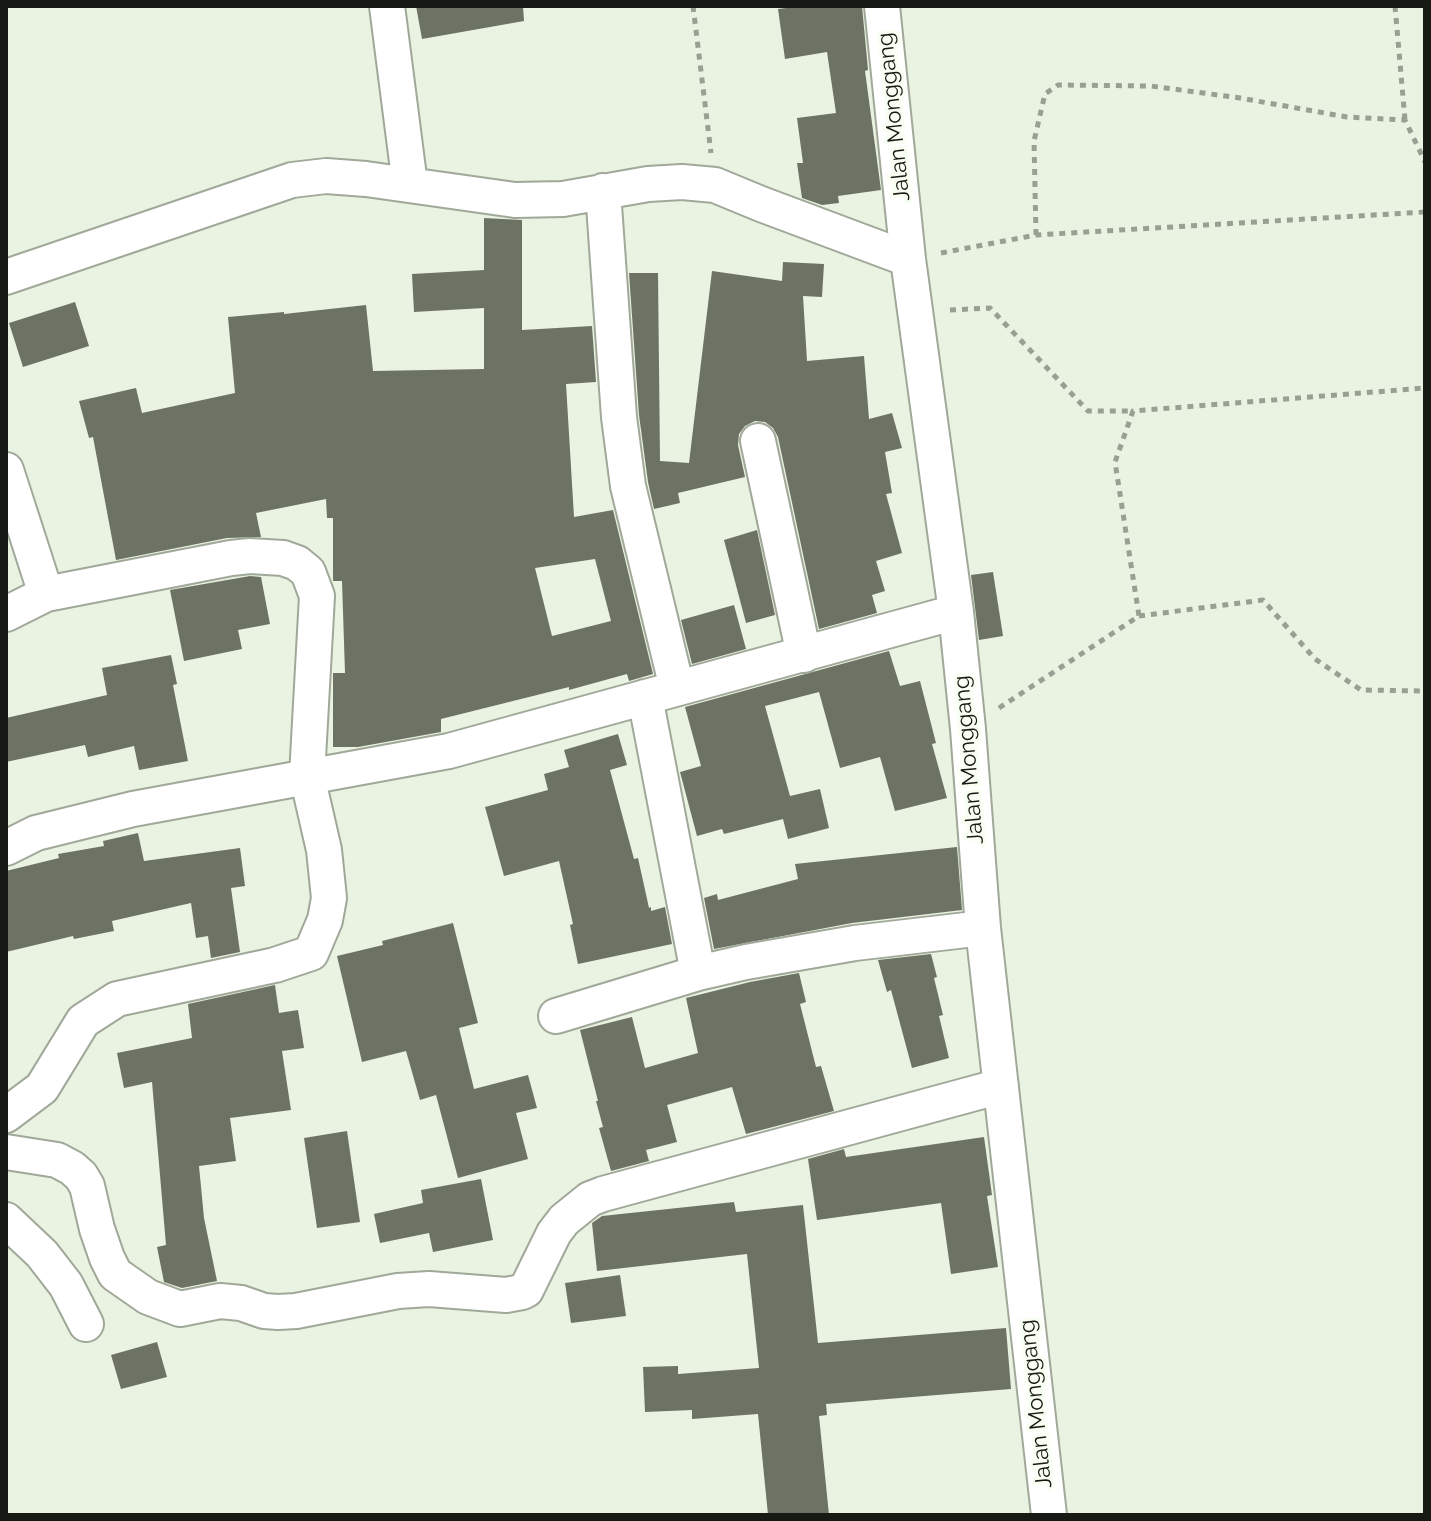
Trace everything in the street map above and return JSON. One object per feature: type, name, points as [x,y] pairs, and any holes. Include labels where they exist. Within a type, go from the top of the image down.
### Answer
[{"type":"street","points":[[387,6],[410,185]]},
{"type":"street","name":"Jalan Monggang","points":[[882,6],[908,259],[956,612],[983,928],[1049,1515]]},
{"type":"street","points":[[6,277],[292,180],[326,176],[515,200],[563,199],[648,184],[682,182],[715,185],[908,259]]},
{"type":"street","points":[[603,191],[619,417],[661,692],[698,973]]},
{"type":"street","points":[[758,441],[804,655]]},
{"type":"street","points":[[6,470],[46,594]]},
{"type":"street","points":[[6,614],[46,594],[231,558],[283,558],[297,563],[308,572],[317,596],[307,776],[324,850],[329,898],[325,920],[311,953],[275,965],[117,999],[83,1021],[42,1088],[6,1115]]},
{"type":"street","points":[[6,848],[36,833],[133,809],[449,751],[956,612]]},
{"type":"street","points":[[556,1016],[698,973],[746,962],[842,945],[983,928]]},
{"type":"street","points":[[6,1152],[57,1160],[81,1176],[115,1274],[148,1297],[180,1309],[220,1301],[241,1303],[264,1311],[296,1311],[398,1291],[429,1289],[506,1295],[522,1292],[526,1290],[554,1233],[564,1220],[590,1199],[1001,1086]]},
{"type":"street","points":[[6,1220],[42,1254],[66,1285],[86,1324]]},
{"type":"path","points":[[693,6],[715,185]]},
{"type":"path","points":[[1395,6],[1405,120],[1425,162]]},
{"type":"path","points":[[1036,235],[1034,141],[1045,94],[1058,85],[1151,86],[1347,117],[1405,120]]},
{"type":"path","points":[[908,259],[1036,235],[1425,212]]},
{"type":"path","points":[[915,312],[990,308],[1088,411],[1133,411],[1425,388]]},
{"type":"path","points":[[1133,411],[1115,462],[1139,616]]},
{"type":"path","points":[[968,729],[1139,616],[1263,600],[1315,659],[1361,690],[1425,691]]},
{"type":"building","points":[[416,6],[523,6],[524,21],[422,39]]},
{"type":"building","points":[[862,6],[868,70],[865,71],[881,190],[838,196],[839,203],[822,205],[802,198],[797,163],[803,163],[797,118],[836,113],[827,52],[785,59],[778,9]]},
{"type":"building","points":[[484,218],[522,220],[522,330],[592,326],[596,382],[566,384],[574,517],[613,510],[653,674],[629,681],[627,674],[441,719],[441,732],[358,747],[333,747],[333,673],[345,673],[342,581],[333,581],[333,518],[327,518],[326,499],[256,513],[261,537],[227,538],[116,560],[93,437],[89,438],[79,401],[136,388],[142,413],[235,393],[228,317],[366,305],[373,371],[484,369],[484,308],[414,312],[412,274],[484,270]],"holes":[[[595,559],[611,621],[552,636],[535,568]]]},
{"type":"building","points":[[783,262],[824,264],[822,297],[803,296],[807,361],[864,356],[869,419],[892,413],[902,448],[885,452],[892,493],[886,494],[902,553],[876,561],[885,591],[872,595],[877,613],[819,629],[778,437],[773,428],[765,422],[755,421],[745,426],[739,434],[738,445],[745,477],[678,493],[680,503],[654,509],[639,415],[629,273],[658,273],[660,461],[689,463],[712,271],[782,281]]},
{"type":"building","points":[[75,302],[89,346],[23,367],[9,323]]},
{"type":"building","points":[[757,530],[775,615],[746,623],[724,540]]},
{"type":"building","points":[[993,572],[1003,636],[979,640],[971,575]]},
{"type":"building","points":[[250,576],[261,577],[270,624],[238,630],[242,649],[184,661],[170,590]]},
{"type":"building","points":[[734,605],[746,649],[692,664],[681,620]]},
{"type":"building","points":[[889,651],[900,686],[920,681],[936,743],[932,744],[947,798],[895,811],[880,757],[840,768],[819,692],[765,706],[790,796],[820,789],[829,828],[788,839],[783,819],[724,834],[722,829],[697,836],[680,772],[701,766],[685,707]]},
{"type":"building","points":[[171,655],[177,684],[173,685],[188,761],[139,770],[134,746],[88,757],[85,745],[6,762],[6,718],[107,695],[102,668]]},
{"type":"building","points":[[618,734],[627,765],[610,770],[634,859],[638,858],[649,908],[651,911],[665,907],[672,944],[578,964],[559,861],[504,876],[485,807],[548,790],[544,774],[569,767],[564,750]]},
{"type":"building","points":[[138,833],[144,861],[240,848],[245,886],[231,888],[240,952],[211,958],[208,936],[196,938],[191,903],[112,921],[114,931],[74,939],[73,936],[6,952],[6,871],[59,858],[58,854],[104,846],[103,841]]},
{"type":"building","points":[[957,847],[962,910],[852,923],[714,949],[704,898],[717,894],[718,900],[798,879],[795,864]]},
{"type":"building","points":[[453,923],[478,1023],[459,1028],[474,1089],[528,1075],[537,1108],[516,1113],[528,1159],[458,1178],[436,1095],[420,1100],[406,1051],[362,1062],[337,956]]},
{"type":"building","points":[[931,954],[943,1015],[939,1016],[949,1058],[912,1068],[891,990],[887,992],[878,960]]},
{"type":"building","points":[[799,973],[806,1002],[800,1004],[816,1067],[821,1066],[834,1111],[746,1134],[732,1087],[667,1105],[677,1142],[646,1150],[649,1161],[611,1171],[599,1128],[603,1127],[598,1101],[580,1030],[632,1017],[645,1068],[698,1053],[686,998]]},
{"type":"building","points":[[275,985],[279,1013],[298,1010],[304,1048],[282,1051],[291,1110],[230,1118],[236,1161],[199,1166],[204,1218],[217,1281],[182,1288],[164,1282],[157,1247],[166,1245],[152,1082],[124,1088],[117,1053],[192,1038],[188,1004]]},
{"type":"building","points":[[347,1131],[360,1222],[317,1228],[304,1138]]},
{"type":"building","points":[[984,1137],[992,1195],[987,1196],[998,1267],[951,1274],[941,1203],[817,1220],[808,1159],[844,1149],[846,1157]]},
{"type":"building","points":[[481,1179],[493,1240],[433,1252],[429,1233],[380,1243],[374,1214],[423,1203],[421,1190]]},
{"type":"building","points":[[734,1202],[736,1212],[803,1205],[818,1343],[1006,1328],[1011,1389],[826,1404],[827,1415],[819,1416],[829,1515],[768,1515],[758,1414],[692,1419],[692,1410],[645,1412],[643,1367],[678,1366],[678,1374],[759,1368],[747,1254],[597,1271],[592,1223],[602,1216]]},
{"type":"building","points":[[620,1275],[626,1316],[571,1323],[565,1283]]},
{"type":"building","points":[[157,1342],[167,1377],[121,1389],[111,1355]]}]
